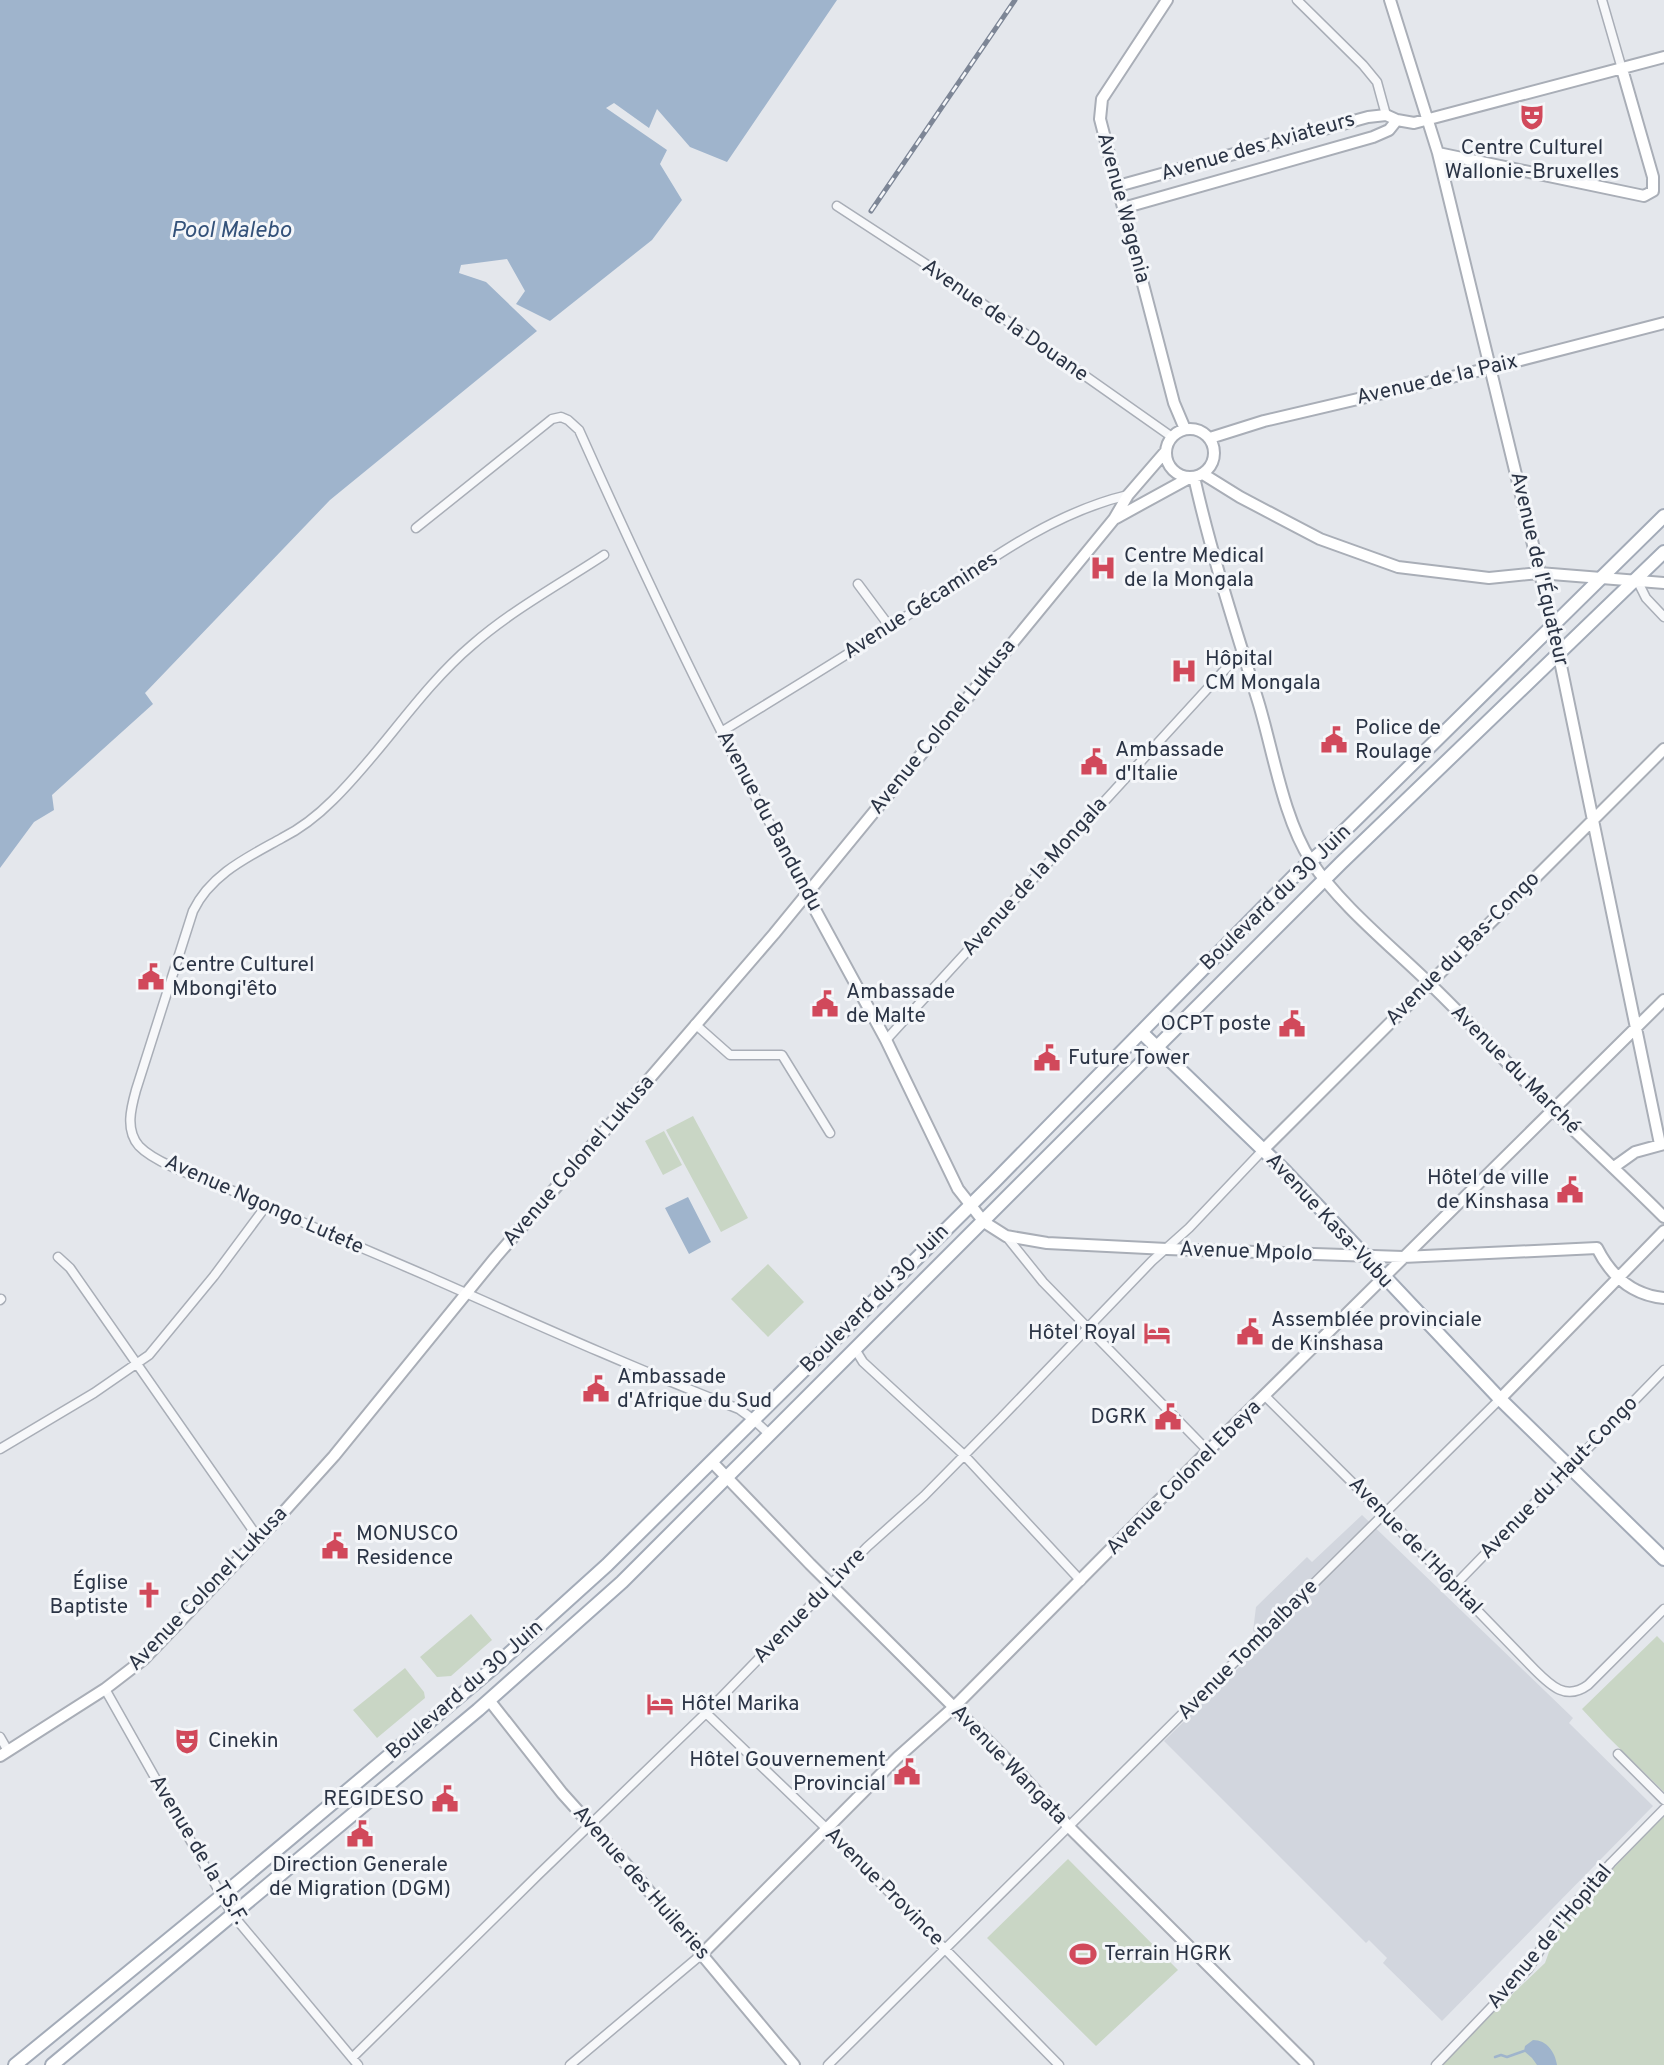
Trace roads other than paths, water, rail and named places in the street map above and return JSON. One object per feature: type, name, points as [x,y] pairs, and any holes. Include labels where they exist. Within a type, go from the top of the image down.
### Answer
[{"type":"main road","name":"Boulevard du 30 Juin","points":[[15,2065],[492,1669],[607,1565],[970,1206],[1311,861],[1664,516]]},
{"type":"main road","name":"Boulevard du 30 Juin","points":[[52,2065],[489,1700],[622,1582],[1325,880],[1664,552]]},
{"type":"main road","name":"Avenue Kasa-Vubu","points":[[1141,1032],[1262,1150],[1569,1469],[1664,1559]]},
{"type":"street","name":"Avenue Wagenia","points":[[1167,0],[1102,99],[1100,118],[1174,403],[1185,429]]},
{"type":"street","points":[[1297,0],[1377,82],[1386,115]]},
{"type":"street","name":"Avenue de l'Équateur","points":[[1390,0],[1438,153],[1516,469],[1538,573],[1553,627],[1662,1144]]},
{"type":"street","points":[[1438,153],[1644,196],[1653,191],[1653,177],[1602,0]]},
{"type":"street","name":"Avenue des Aviateurs","points":[[1118,186],[1368,117],[1386,115],[1414,123],[1429,120],[1664,57]]},
{"type":"street","name":"Avenue des Aviateurs","points":[[1123,208],[1373,138],[1389,130],[1397,120]]},
{"type":"street","name":"Avenue de la Douane","points":[[837,206],[932,268],[1172,437]]},
{"type":"street","name":"Avenue de la Paix","points":[[1210,439],[1264,421],[1490,368],[1664,323]]},
{"type":"street","name":"Avenue du Bandundu","points":[[416,528],[552,419],[561,417],[579,430],[721,732],[886,1040],[958,1189],[984,1222]]},
{"type":"street","points":[[1195,476],[1213,462],[1215,454],[1210,439],[1199,430],[1185,429],[1172,437],[1166,450],[1172,469],[1180,475],[1195,476],[1320,539],[1398,567],[1489,578],[1538,573],[1664,583]]},
{"type":"street","name":"Avenue Colonel Lukusa","points":[[4,1754],[105,1689],[158,1646],[334,1455],[465,1295],[806,894],[1114,519],[1128,495],[1166,450]]},
{"type":"street","name":"Avenue Colonel Lukusa","points":[[1114,519],[1195,476]]},
{"type":"street","name":"Avenue du Marché","points":[[1195,476],[1241,652],[1294,825],[1311,861],[1325,880],[1367,924],[1430,983],[1554,1111],[1664,1217]]},
{"type":"street","name":"Avenue Gécamines","points":[[721,732],[890,627],[1021,541],[1101,502],[1128,495]]},
{"type":"street","name":"Avenue Ngongo Lutete","points":[[604,555],[496,625],[470,646],[333,800],[295,830],[257,850],[214,882],[197,903],[136,1090],[130,1111],[133,1136],[139,1146],[153,1156],[465,1295],[738,1409],[770,1435]]},
{"type":"street","points":[[1637,580],[1646,598],[1664,617]]},
{"type":"street","points":[[858,584],[890,627]]},
{"type":"street","name":"Avenue de la Mongala","points":[[886,1040],[1241,652]]},
{"type":"street","name":"Avenue du Bas-Congo","points":[[1262,1150],[1664,749]]},
{"type":"street","name":"Avenue Colonel Ebeya","points":[[702,1954],[1664,1000]]},
{"type":"street","points":[[695,1024],[730,1055],[782,1055],[830,1133]]},
{"type":"street","points":[[1614,1167],[1635,1152],[1662,1144]]},
{"type":"street","name":"Avenue du Livre","points":[[355,2061],[590,1824],[706,1713],[830,1584],[964,1455],[1086,1327],[1189,1228],[1262,1150]]},
{"type":"street","points":[[0,1449],[136,1365],[163,1340],[266,1206]]},
{"type":"street","name":"Avenue Mpolo","points":[[984,1222],[1006,1236],[1047,1243],[1167,1249],[1403,1257],[1597,1248],[1605,1264],[1617,1278]]},
{"type":"street","name":"Avenue Tombalbaye","points":[[828,2065],[1385,1515],[1664,1231]]},
{"type":"street","points":[[1006,1236],[1036,1275],[1208,1451]]},
{"type":"street","points":[[58,1256],[70,1268],[259,1539]]},
{"type":"street","points":[[1617,1278],[1642,1293],[1664,1298]]},
{"type":"street","points":[[855,1349],[863,1362],[964,1455],[1081,1581]]},
{"type":"street","name":"Avenue du Haut-Congo","points":[[1454,1586],[1664,1370]]},
{"type":"street","name":"Avenue de l’Hôpital","points":[[1265,1396],[1549,1684],[1566,1693],[1580,1691],[1597,1678],[1664,1609]]},
{"type":"street","name":"Avenue Wangata","points":[[712,1462],[1308,2065]]},
{"type":"street","name":"Avenue de la T.S.F.","points":[[105,1689],[232,1914],[355,2061]]},
{"type":"street","name":"Avenue des Huileries","points":[[489,1700],[562,1793],[794,2065]]},
{"type":"street","name":"Avenue Province","points":[[706,1713],[827,1829],[1059,2065]]},
{"type":"street","points":[[0,1738],[4,1754]]},
{"type":"street","points":[[1618,1754],[1661,1797]]},
{"type":"street","name":"Avenue de l'Hopital","points":[[1436,2065],[1528,1969],[1556,1926],[1611,1863],[1664,1809]]},
{"type":"street","points":[[570,2065],[702,1954]]},
{"type":"water","name":"Pool Malebo","points":[[0,0],[837,0],[727,162],[690,147],[657,109],[649,128],[614,103],[606,108],[667,150],[660,164],[682,200],[652,240],[550,321],[516,304],[525,291],[507,259],[461,265],[459,273],[486,282],[537,331],[330,500],[145,693],[153,704],[52,795],[54,810],[34,822],[0,868]]},
{"type":"water","points":[[688,1197],[711,1242],[689,1254],[665,1208]]},
{"type":"water","points":[[1533,2040],[1550,2048],[1557,2065],[1537,2065],[1524,2051],[1525,2046]]},
{"type":"waterway","points":[[1495,2057],[1507,2057],[1524,2051]]},
{"type":"railway","points":[[871,211],[1015,0]]},
{"type":"place","name":"Centre Culturel Wallonie-Bruxelles","points":[[1532,117]]},
{"type":"place","name":"Centre Medical de la Mongala","points":[[1103,568]]},
{"type":"place","name":"Hôpital CM Mongala","points":[[1184,671]]},
{"type":"place","name":"Police de Roulage","points":[[1334,740]]},
{"type":"place","name":"Ambassade d'Italie","points":[[1094,762]]},
{"type":"place","name":"Centre Culturel Mbongi'êto","points":[[151,977]]},
{"type":"place","name":"Ambassade de Malte","points":[[825,1004]]},
{"type":"place","name":"OCPT poste","points":[[1292,1024]]},
{"type":"place","name":"Future Tower","points":[[1047,1058]]},
{"type":"place","name":"Hôtel de ville de Kinshasa","points":[[1570,1190]]},
{"type":"place","name":"Assemblée provinciale de Kinshasa","points":[[1250,1332]]},
{"type":"place","name":"Hôtel Royal","points":[[1157,1333]]},
{"type":"place","name":"Ambassade d'Afrique du Sud","points":[[596,1389]]},
{"type":"place","name":"DGRK","points":[[1168,1417]]},
{"type":"place","name":"MONUSCO Residence","points":[[335,1546]]},
{"type":"place","name":"Église Baptiste","points":[[149,1595]]},
{"type":"place","name":"Hôtel Marika","points":[[660,1704]]},
{"type":"place","name":"Cinekin","points":[[187,1741]]},
{"type":"place","name":"Hôtel Gouvernement Provincial","points":[[907,1772]]},
{"type":"place","name":"REGIDESO","points":[[445,1799]]},
{"type":"place","name":"Direction Generale de Migration (DGM)","points":[[360,1834]]},
{"type":"place","name":"Terrain HGRK","points":[[1083,1954]]}]
